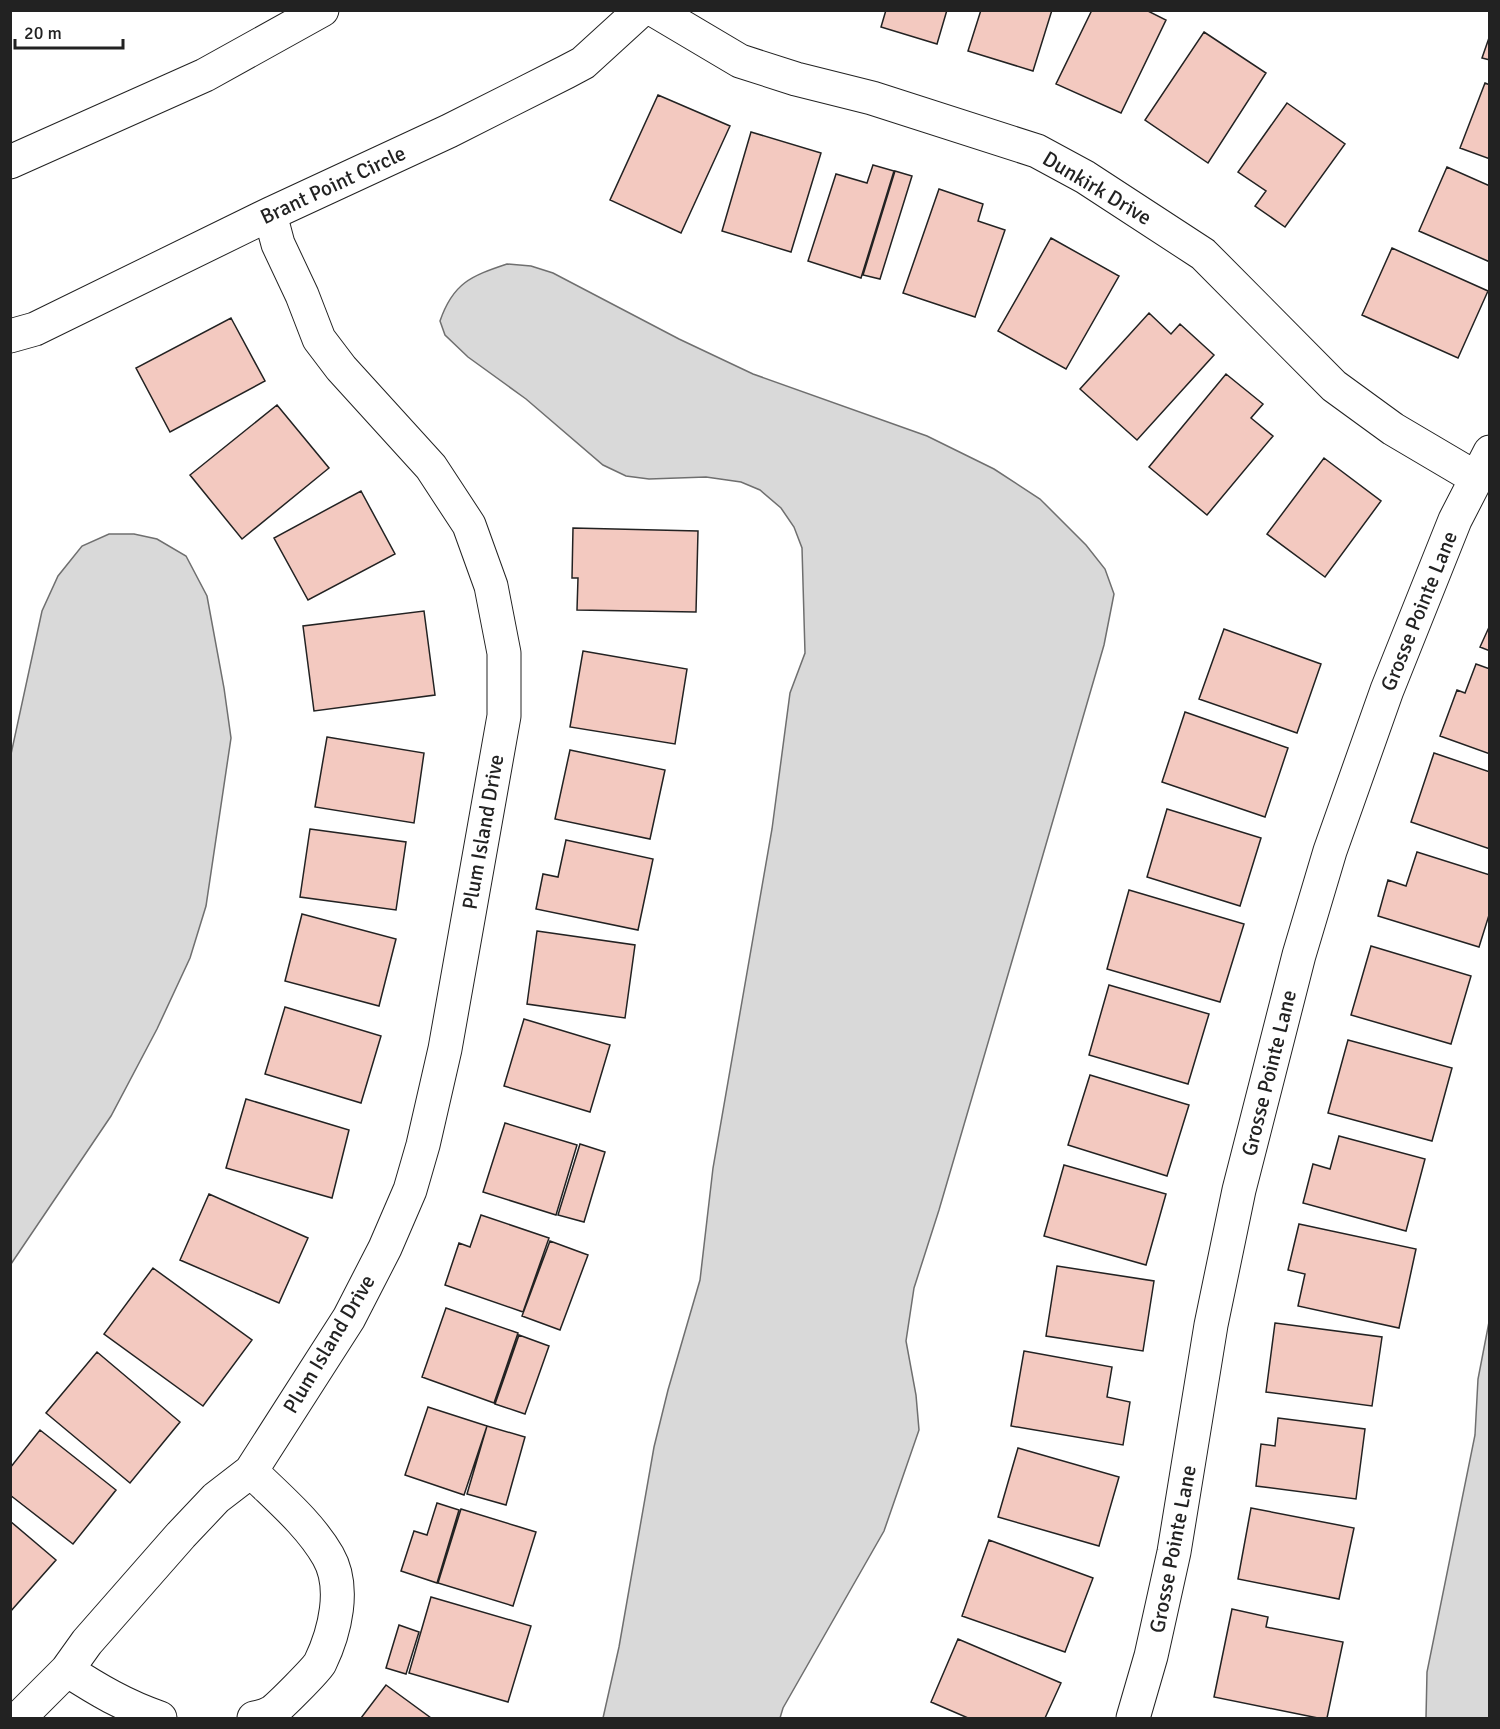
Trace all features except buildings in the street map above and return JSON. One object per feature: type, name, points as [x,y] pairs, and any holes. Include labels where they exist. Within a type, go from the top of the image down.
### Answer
[{"type":"street","points":[[10,162],[205,75],[322,10]]},
{"type":"street","name":"Brant Point Circle","points":[[10,336],[34,329],[270,214],[449,131],[583,63],[641,10]]},
{"type":"street","name":"Dunkirk Drive","points":[[654,10],[740,61],[796,79],[872,98],[1037,151],[1085,177],[1203,254],[1334,386],[1393,429],[1483,465]]},
{"type":"street","name":"Plum Island Drive","points":[[19,1719],[67,1670],[87,1642],[180,1535],[216,1497],[251,1471],[349,1318],[385,1248],[410,1190],[445,1049],[504,716],[504,653],[491,586],[469,525],[431,467],[341,368],[319,339],[302,295],[278,244],[270,214]]},
{"type":"street","name":"Grosse Pointe Lane","points":[[1133,1719],[1151,1656],[1174,1552],[1211,1326],[1239,1190],[1299,955],[1330,851],[1387,690],[1455,520],[1483,465]]},
{"type":"street","points":[[251,1471],[315,1536],[329,1558],[337,1582],[334,1618],[319,1665],[271,1713],[254,1719]]},
{"type":"street","points":[[67,1670],[129,1707],[160,1719]]},
{"type":"shaded area","points":[[507,264],[531,266],[553,273],[679,339],[753,374],[927,436],[994,469],[1040,499],[1086,545],[1105,569],[1114,594],[1104,645],[939,1210],[914,1288],[906,1341],[916,1395],[919,1430],[884,1531],[783,1708],[780,1718],[603,1718],[619,1647],[654,1447],[700,1280],[713,1168],[772,829],[790,693],[805,653],[802,548],[794,527],[781,508],[760,490],[741,482],[706,477],[649,479],[626,476],[603,465],[526,399],[468,357],[445,335],[440,321],[457,289],[473,277]]},
{"type":"shaded area","points":[[109,534],[134,534],[157,539],[186,556],[207,596],[231,738],[206,906],[190,958],[157,1029],[111,1116],[11,1264],[11,754],[42,611],[58,576],[82,546]]},
{"type":"shaded area","points":[[1489,1322],[1489,1718],[1426,1718],[1427,1672],[1475,1435],[1478,1379]]}]
